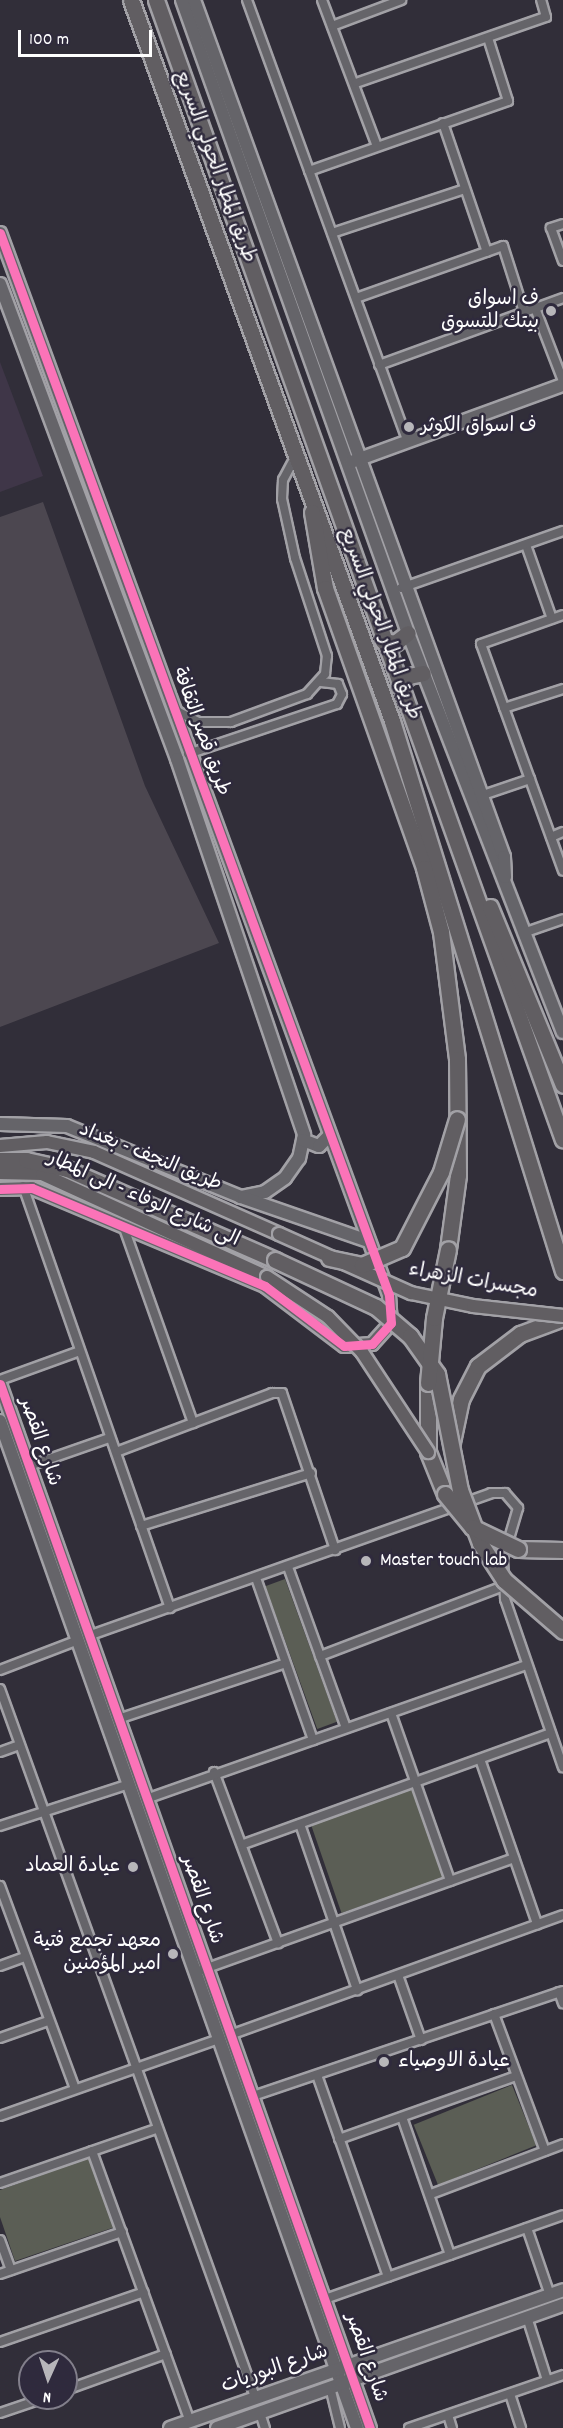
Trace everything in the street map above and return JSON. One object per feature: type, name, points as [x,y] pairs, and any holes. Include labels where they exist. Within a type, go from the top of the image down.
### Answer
[{"type":"highway","name":"طريق المطار الحولي السريع","points":[[131,0],[392,721],[563,1271]]},
{"type":"highway","name":"طريق المطار الحولي السريع","points":[[156,0],[382,641],[563,1140]]},
{"type":"highway","points":[[225,263],[237,265],[246,254]]},
{"type":"highway","points":[[239,301],[248,290],[261,295]]},
{"type":"highway","points":[[312,499],[314,539],[325,588],[424,868],[441,932],[457,1059],[456,1200],[429,1353],[428,1452],[445,1494],[472,1527],[518,1549],[563,1550]]},
{"type":"highway","points":[[382,641],[394,643],[408,633]]},
{"type":"highway","points":[[399,685],[423,674]]},
{"type":"highway","points":[[441,802],[460,834],[563,1085]]},
{"type":"highway","points":[[329,1258],[362,1264],[385,1259],[402,1248],[441,1172],[457,1119]]},
{"type":"highway","points":[[0,1160],[26,1160],[67,1169],[376,1307],[410,1336],[437,1374],[469,1520],[487,1556],[509,1585],[563,1631]]},
{"type":"highway","points":[[452,1449],[461,1399],[478,1366],[520,1334],[563,1317]]},
{"type":"main road","name":"طريق النجف - بغداد","points":[[0,1146],[47,1142],[86,1150],[279,1234]]},
{"type":"main road","name":"الى شارع الوفاء - الى المطار","points":[[0,1173],[42,1174],[267,1276],[309,1302],[351,1340],[392,1390],[428,1452]]},
{"type":"main road","name":"مجسرات الزهراء","points":[[279,1234],[376,1281],[418,1295],[563,1317]]},
{"type":"street","points":[[247,0],[407,440]]},
{"type":"street","points":[[322,0],[356,83],[378,146]]},
{"type":"street","points":[[332,26],[401,0]]},
{"type":"street","points":[[356,83],[546,17],[541,0]]},
{"type":"street","points":[[187,1],[352,461],[392,591],[563,1032]]},
{"type":"street","points":[[309,171],[508,101],[488,38]]},
{"type":"street","points":[[443,123],[487,252]]},
{"type":"street","points":[[332,233],[465,189]]},
{"type":"street","points":[[563,224],[551,228],[563,261]]},
{"type":"street","name":"طريق قصر الثقافة","points":[[0,233],[393,1314],[380,1339],[354,1348],[336,1342],[265,1286],[23,1186]]},
{"type":"street","points":[[356,298],[503,246],[524,312]]},
{"type":"street","name":"طريق قصر الثقافة","points":[[0,284],[181,770],[299,1111],[303,1140],[299,1158],[285,1178],[265,1192],[241,1197]]},
{"type":"street","points":[[378,365],[563,298]]},
{"type":"street","points":[[352,461],[563,383],[535,308]]},
{"type":"street","points":[[45,407],[61,400]]},
{"type":"street","points":[[171,707],[200,722],[223,723],[307,694],[321,682],[327,656],[295,558],[282,499],[284,480],[296,456]]},
{"type":"street","points":[[352,461],[405,587],[504,857],[505,878]]},
{"type":"street","points":[[392,591],[563,531]]},
{"type":"street","points":[[526,545],[552,619]]},
{"type":"street","points":[[563,615],[481,644],[563,871]]},
{"type":"street","points":[[188,754],[337,704],[342,694],[338,684],[321,682]]},
{"type":"street","points":[[504,708],[563,688]]},
{"type":"street","points":[[480,796],[530,779]]},
{"type":"street","points":[[551,837],[563,832]]},
{"type":"street","points":[[526,932],[563,919]]},
{"type":"street","points":[[0,1124],[67,1126],[241,1197],[368,1241]]},
{"type":"street","points":[[303,1140],[315,1146],[329,1136]]},
{"type":"street","points":[[0,1189],[23,1186],[170,1608]]},
{"type":"street","points":[[124,1228],[193,1423]]},
{"type":"street","points":[[0,1382],[80,1351]]},
{"type":"street","name":"شارع القصر","points":[[0,1382],[29,1466],[39,1512]]},
{"type":"street","points":[[116,1452],[282,1393],[311,1473],[335,1550]]},
{"type":"street","name":"شارع القصر","points":[[0,1421],[88,1636],[146,1799],[165,1869]]},
{"type":"street","points":[[29,1466],[110,1438]]},
{"type":"street","points":[[141,1526],[311,1473]]},
{"type":"street","points":[[88,1636],[288,1567],[491,1493],[505,1492],[516,1501],[518,1515],[506,1546],[503,1586],[526,1665],[563,1767]]},
{"type":"street","name":"شارع القصر","points":[[50,1543],[76,1641],[129,1784],[165,1869],[342,2368]]},
{"type":"street","points":[[288,1567],[346,1728]]},
{"type":"street","points":[[256,1578],[283,1664],[313,1740]]},
{"type":"street","points":[[320,1656],[503,1586]]},
{"type":"street","points":[[0,1670],[76,1641]]},
{"type":"street","points":[[118,1719],[283,1664]]},
{"type":"street","points":[[146,1799],[214,1772],[313,1740],[526,1665]]},
{"type":"street","points":[[0,1689],[134,2069],[255,2397]]},
{"type":"street","points":[[391,1713],[450,1881]]},
{"type":"street","points":[[244,1844],[551,1733]]},
{"type":"street","points":[[0,1752],[19,1745]]},
{"type":"street","points":[[480,1759],[537,1924]]},
{"type":"street","points":[[214,1772],[244,1844],[278,1943]]},
{"type":"street","points":[[0,1826],[129,1784]]},
{"type":"street","points":[[300,1824],[332,1923],[357,1990]]},
{"type":"street","points":[[201,1970],[514,1858]]},
{"type":"street","points":[[0,1886],[75,2089]]},
{"type":"street","points":[[0,2116],[563,1915]]},
{"type":"street","points":[[0,1966],[25,1957]]},
{"type":"street","points":[[398,1975],[421,2040]]},
{"type":"street","points":[[253,2096],[561,1991],[563,2003]]},
{"type":"street","points":[[494,2014],[545,2151]]},
{"type":"street","points":[[0,2038],[48,2021]]},
{"type":"street","name":"شارع القصر","points":[[224,2037],[253,2096],[325,2299],[342,2368],[341,2383],[357,2428]]},
{"type":"street","points":[[317,2074],[388,2277]]},
{"type":"street","points":[[339,2139],[516,2076]]},
{"type":"street","points":[[402,2117],[431,2194],[450,2255]]},
{"type":"street","points":[[0,2183],[156,2129]]},
{"type":"street","points":[[431,2194],[563,2144]]},
{"type":"street","points":[[92,2151],[190,2421]]},
{"type":"street","points":[[325,2299],[563,2215]]},
{"type":"street","points":[[527,2228],[550,2295]]},
{"type":"street","points":[[0,2274],[122,2232]]},
{"type":"street","points":[[0,2240],[11,2270]]},
{"type":"street","name":"شارع البوريات","points":[[170,2428],[563,2290]]},
{"type":"street","points":[[0,2342],[144,2292]]},
{"type":"street","name":"شارع البوريات","points":[[217,2428],[563,2304]]},
{"type":"street","points":[[527,2317],[547,2380]]},
{"type":"street","points":[[78,2386],[166,2354]]},
{"type":"street","points":[[409,2428],[563,2375]]},
{"type":"street","points":[[340,2428],[341,2383]]},
{"type":"street","name":"شارع القصر","points":[[341,2383],[370,2428]]},
{"type":"street","points":[[510,2394],[521,2428]]},
{"type":"street","points":[[0,2414],[18,2407]]},
{"type":"street","points":[[260,2413],[265,2428]]},
{"type":"street","points":[[448,2415],[452,2428]]},
{"type":"shaded area","points":[[0,362],[43,476],[0,492]]},
{"type":"shaded area","points":[[285,1579],[337,1722],[317,1729],[265,1586]]},
{"type":"shaded area","points":[[413,1789],[444,1878],[341,1913],[311,1824]]},
{"type":"shaded area","points":[[512,2085],[536,2145],[438,2185],[414,2125]]},
{"type":"shaded area","points":[[89,2158],[115,2227],[15,2261],[0,2217],[0,2190]]},
{"type":"building","points":[[43,502],[145,786],[219,943],[0,1027],[0,517]]},
{"type":"cycle path","points":[[0,233],[389,1295],[391,1323],[372,1344],[344,1346],[265,1286],[32,1188],[0,1189]]},
{"type":"cycle path","points":[[0,1384],[370,2428]]},
{"type":"place","name":"ف اسواق بيتك للتسوق","points":[[551,311]]},
{"type":"place","name":"ف اسواق الكوثر","points":[[409,427]]},
{"type":"place","name":"Master touch lab","points":[[366,1561]]},
{"type":"place","name":"عيادة العماد","points":[[133,1867]]},
{"type":"place","name":"معهد تجمع فتية امير المؤمنين","points":[[173,1954]]},
{"type":"place","name":"عيادة الاوصياء","points":[[384,2062]]}]
